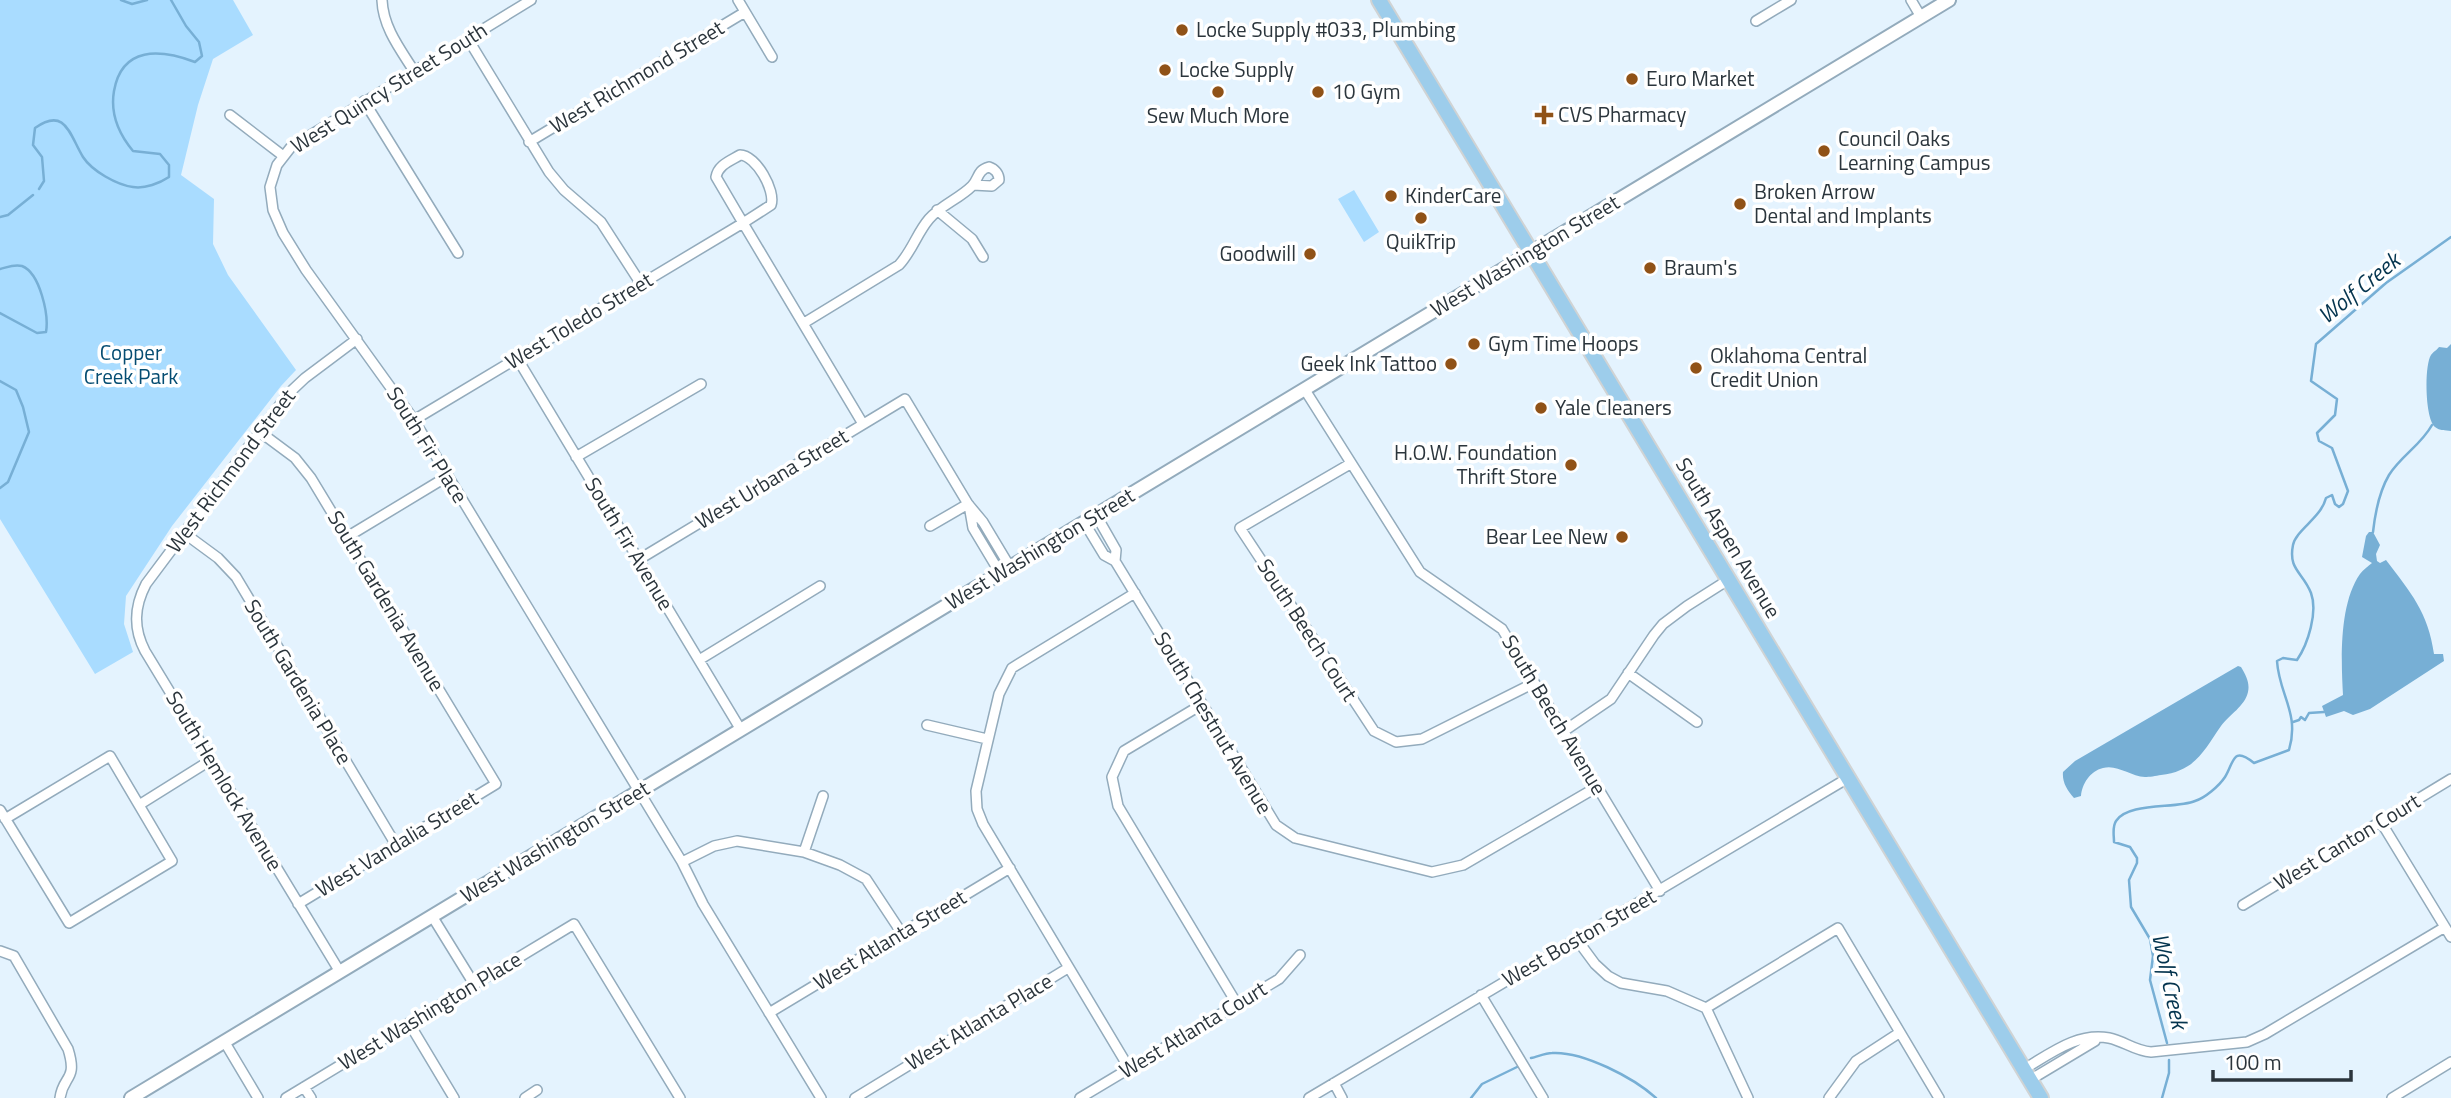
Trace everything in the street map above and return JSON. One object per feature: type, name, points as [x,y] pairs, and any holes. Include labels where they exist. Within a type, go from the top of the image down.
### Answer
[{"type":"main road","name":"South Aspen Avenue","points":[[1379,0],[2041,1098]]},
{"type":"main road","name":"West Washington Street","points":[[131,1098],[1949,0]]},
{"type":"street","points":[[382,0],[384,18],[390,32],[414,71]]},
{"type":"street","name":"West Quincy Street South","points":[[282,155],[301,139],[531,0]]},
{"type":"street","points":[[738,0],[772,57]]},
{"type":"street","points":[[1756,21],[1791,0]]},
{"type":"street","points":[[1910,0],[1921,17]]},
{"type":"street","name":"West Richmond Street","points":[[529,142],[745,12]]},
{"type":"street","points":[[468,39],[555,181],[592,213],[609,232],[641,284]]},
{"type":"street","points":[[364,101],[458,253]]},
{"type":"street","points":[[230,115],[282,155]]},
{"type":"street","name":"South Fir Place","points":[[282,155],[271,187],[277,221],[293,251],[415,420],[639,792]]},
{"type":"street","points":[[743,223],[771,205],[772,192],[747,155],[740,155],[723,165],[717,171],[716,177],[743,223],[804,323],[863,424]]},
{"type":"street","points":[[804,323],[899,265],[909,254],[926,222],[974,185]]},
{"type":"street","points":[[937,211],[972,239],[983,257]]},
{"type":"street","name":"West Toledo Street","points":[[415,420],[743,223]]},
{"type":"street","name":"West Richmond Street","points":[[146,584],[296,386],[357,340]]},
{"type":"street","name":"South Fir Avenue","points":[[517,358],[741,730]]},
{"type":"street","points":[[576,457],[701,384]]},
{"type":"street","name":"South Beech Avenue","points":[[1305,390],[1420,572],[1502,629],[1660,891]]},
{"type":"street","name":"West Urbana Street","points":[[638,560],[905,399],[968,504]]},
{"type":"street","name":"South Gardenia Avenue","points":[[260,432],[285,449],[302,466],[496,784]]},
{"type":"street","name":"South Beech Court","points":[[1350,464],[1240,528],[1374,731],[1396,742],[1422,739],[1534,683]]},
{"type":"street","points":[[347,537],[448,476]]},
{"type":"street","points":[[930,526],[968,504],[973,528],[1005,570]]},
{"type":"street","name":"South Chestnut Avenue","points":[[1090,519],[1104,555],[1115,561],[1276,825],[1294,838],[1432,872],[1463,865],[1597,787]]},
{"type":"street","name":"South Gardenia Place","points":[[184,533],[218,558],[236,577],[396,845]]},
{"type":"street","points":[[1564,731],[1611,699],[1664,624],[1728,580]]},
{"type":"street","name":"South Hemlock Avenue","points":[[146,584],[137,608],[136,624],[140,641],[340,972]]},
{"type":"street","points":[[699,660],[820,586]]},
{"type":"street","points":[[1129,1068],[988,832],[977,809],[976,791],[999,694],[1012,668],[1135,593]]},
{"type":"street","points":[[1628,673],[1697,722]]},
{"type":"street","points":[[1201,705],[1125,751],[1112,777],[1118,806],[1237,1004]]},
{"type":"street","points":[[927,725],[987,739]]},
{"type":"street","points":[[110,757],[139,805],[172,861],[69,923],[3,815],[110,757]]},
{"type":"street","points":[[139,805],[211,760]]},
{"type":"street","name":"West Boston Street","points":[[1309,1098],[1533,963],[1578,941],[1848,778]]},
{"type":"street","name":"West Canton Court","points":[[2243,905],[2451,779]]},
{"type":"street","name":"West Vandalia Street","points":[[298,904],[496,784]]},
{"type":"street","points":[[639,792],[682,862],[703,904],[821,1098]]},
{"type":"street","points":[[804,852],[823,796]]},
{"type":"street","points":[[2381,822],[2451,937]]},
{"type":"street","points":[[682,862],[714,846],[737,841],[804,852],[839,864],[866,879],[901,933]]},
{"type":"street","name":"West Atlanta Street","points":[[769,1013],[1010,868]]},
{"type":"street","points":[[432,916],[474,984]]},
{"type":"street","name":"West Washington Place","points":[[286,1098],[574,924],[680,1098]]},
{"type":"street","points":[[2027,1074],[2099,1038],[2113,1039],[2139,1051],[2151,1052],[2246,1042],[2265,1034],[2445,927]]},
{"type":"street","points":[[1706,1008],[1838,928],[1939,1098]]},
{"type":"street","points":[[1578,941],[1595,964],[1621,983],[1667,991],[1706,1008],[1748,1098]]},
{"type":"street","points":[[0,951],[14,956],[68,1049],[72,1063],[70,1079],[61,1091],[60,1098]]},
{"type":"street","name":"West Atlanta Court","points":[[1080,1098],[1279,979],[1300,955]]},
{"type":"street","name":"West Atlanta Place","points":[[855,1098],[1068,968]]},
{"type":"street","points":[[1481,995],[1543,1098]]},
{"type":"street","points":[[409,1023],[454,1098]]},
{"type":"street","points":[[1829,1098],[1856,1061],[1899,1033]]},
{"type":"street","points":[[224,1041],[258,1098]]},
{"type":"street","points":[[2392,1098],[2451,1062]]},
{"type":"street","points":[[1334,1083],[1342,1098]]},
{"type":"street","points":[[304,1087],[311,1098]]},
{"type":"street","points":[[525,1098],[537,1090]]},
{"type":"green space","name":"Copper Creek Park","points":[[0,0],[233,0],[253,35],[213,59],[198,105],[181,175],[214,199],[213,244],[228,275],[296,370],[172,526],[126,596],[124,624],[133,652],[95,674],[0,519]]},
{"type":"green space","points":[[1354,190],[1379,232],[1364,242],[1338,199]]},
{"type":"shaded area","points":[[2451,344],[2451,431],[2439,429],[2432,422],[2427,404],[2427,381],[2431,355],[2439,347],[2447,348]]},
{"type":"shaded area","points":[[2369,532],[2373,532],[2380,545],[2376,554],[2377,561],[2380,563],[2386,560],[2411,593],[2423,615],[2434,654],[2443,654],[2444,661],[2370,709],[2353,715],[2344,711],[2326,717],[2322,706],[2343,695],[2342,649],[2345,616],[2353,586],[2360,574],[2372,563],[2362,557]]},
{"type":"shaded area","points":[[2238,666],[2248,682],[2246,697],[2191,764],[2173,773],[2147,777],[2103,768],[2088,779],[2081,796],[2074,798],[2071,795],[2064,783],[2063,772],[2075,761]]},
{"type":"waterway","points":[[121,0],[132,4],[147,0]]},
{"type":"waterway","points":[[39,189],[44,181],[42,157],[33,145],[35,128],[54,120],[66,126],[87,162],[113,180],[127,186],[142,187],[169,177],[169,165],[160,154],[133,151],[116,123],[113,99],[118,76],[134,59],[156,54],[195,62],[202,56],[199,42],[171,0]]},
{"type":"waterway","points":[[0,217],[8,215],[33,195]]},
{"type":"waterway","name":"Wolf Creek","points":[[2167,1043],[2150,980],[2153,956],[2150,939],[2131,907],[2129,880],[2137,858],[2130,847],[2114,842],[2115,823],[2122,815],[2141,808],[2187,803],[2203,797],[2222,780],[2238,756],[2254,763],[2289,750],[2292,737],[2291,715],[2277,661],[2283,658],[2297,660],[2305,645],[2313,618],[2311,593],[2294,566],[2293,545],[2295,539],[2319,512],[2326,498],[2332,495],[2339,507],[2348,491],[2332,448],[2319,441],[2317,433],[2335,415],[2337,399],[2311,381],[2316,344],[2386,283],[2451,237]]},
{"type":"waterway","points":[[0,269],[22,266],[34,277],[42,295],[46,332],[37,333],[0,313]]},
{"type":"waterway","points":[[0,381],[16,390],[29,432],[8,482],[0,488]]},
{"type":"waterway","points":[[2373,532],[2378,503],[2389,475],[2432,425]]},
{"type":"waterway","points":[[2293,722],[2301,717],[2305,720],[2309,713],[2324,712]]},
{"type":"waterway","points":[[1531,1058],[1552,1053],[1578,1056],[1622,1074],[1656,1098]]},
{"type":"waterway","points":[[2162,1098],[2169,1073],[2169,1060]]},
{"type":"waterway","name":"Wolf Creek","points":[[1471,1098],[1482,1084],[1517,1067]]},
{"type":"place","name":"Locke Supply #033, Plumbing","points":[[1182,30]]},
{"type":"place","name":"Locke Supply","points":[[1165,70]]},
{"type":"place","name":"Euro Market","points":[[1632,79]]},
{"type":"place","name":"Sew Much More","points":[[1218,92]]},
{"type":"place","name":"10 Gym","points":[[1318,92]]},
{"type":"place","name":"CVS Pharmacy","points":[[1544,115]]},
{"type":"place","name":"Council Oaks Learning Campus","points":[[1824,151]]},
{"type":"place","name":"KinderCare","points":[[1391,196]]},
{"type":"place","name":"Broken Arrow Dental and Implants","points":[[1740,204]]},
{"type":"place","name":"QuikTrip","points":[[1421,218]]},
{"type":"place","name":"Goodwill","points":[[1310,254]]},
{"type":"place","name":"Braum's","points":[[1650,268]]},
{"type":"place","name":"Gym Time Hoops","points":[[1474,344]]},
{"type":"place","name":"Geek Ink Tattoo","points":[[1451,364]]},
{"type":"place","name":"Oklahoma Central Credit Union","points":[[1696,368]]},
{"type":"place","name":"Yale Cleaners","points":[[1541,408]]},
{"type":"place","name":"H.O.W. Foundation Thrift Store","points":[[1571,465]]},
{"type":"place","name":"Bear Lee New","points":[[1622,537]]}]
